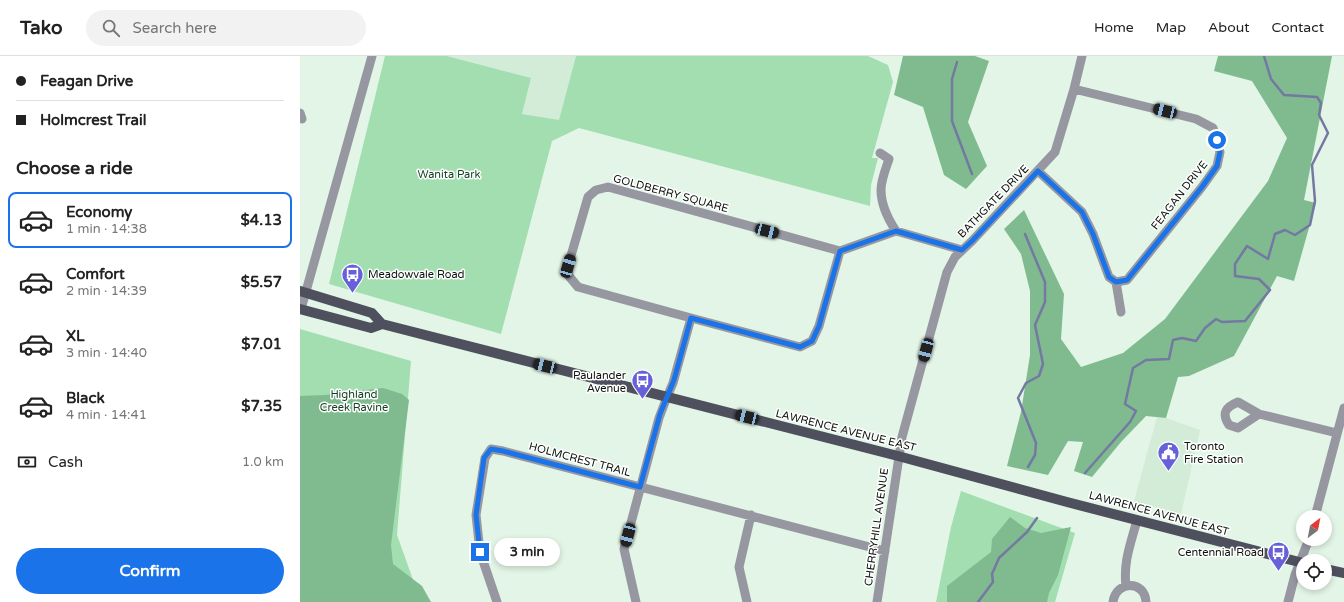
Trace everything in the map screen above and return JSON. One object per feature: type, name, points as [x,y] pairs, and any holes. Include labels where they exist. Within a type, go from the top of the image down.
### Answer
[{"type":"main road","name":"LAWRENCE AVENUE EAST","points":[[302,292],[372,313],[382,324],[898,456],[1137,520],[1296,560]]},
{"type":"main road","name":"LAWRENCE AVENUE EAST","points":[[300,309],[371,328],[382,324]]},
{"type":"main road","points":[[1332,571],[1344,574]]},
{"type":"street","points":[[300,309],[302,292],[372,56]]},
{"type":"street","name":"BATHGATE DRIVE","points":[[898,456],[947,272],[954,257],[972,241],[1055,152],[1082,56]]},
{"type":"street","name":"FEAGAN DRIVE","points":[[1074,88],[1196,119],[1213,128],[1220,152],[1217,166],[1202,187],[1127,280],[1116,282]]},
{"type":"street","points":[[880,152],[889,159],[880,189],[883,204],[890,222],[896,231]]},
{"type":"street","points":[[1038,171],[1082,212],[1093,234],[1109,277],[1116,282],[1121,312]]},
{"type":"street","name":"GOLDBERRY SQUARE","points":[[608,187],[840,251],[819,326],[812,341],[800,347],[578,287],[568,275],[568,266],[588,197],[596,190],[608,187]]},
{"type":"street","points":[[840,251],[896,231],[962,250]]},
{"type":"street","points":[[636,602],[624,549],[659,418],[674,380],[691,318]]},
{"type":"street","points":[[1318,510],[1344,408]]},
{"type":"street","points":[[1259,414],[1337,433]]},
{"type":"street","name":"HOLMCREST TRAIL","points":[[497,602],[480,552],[476,515],[484,458],[491,449],[751,515],[885,551]]},
{"type":"street","name":"CHERRYHILL AVENUE","points":[[877,602],[898,456]]},
{"type":"street","points":[[747,602],[739,567],[751,515]]},
{"type":"street","points":[[1126,586],[1124,573],[1126,560],[1137,520]]},
{"type":"street","points":[[1288,602],[1296,579]]},
{"type":"street","points":[[1113,602],[1116,591],[1126,586],[1136,587],[1141,590],[1144,594],[1146,602]]},
{"type":"shaded area","points":[[448,56],[576,56],[559,121],[522,114],[531,78]]},
{"type":"shaded area","points":[[1157,417],[1166,418],[1200,430],[1181,514],[1134,501]]},
{"type":"green space","name":"Wanita Park","points":[[385,56],[447,56],[531,78],[522,114],[559,120],[576,56],[868,56],[888,65],[893,82],[872,158],[878,158],[871,185],[870,206],[579,128],[552,141],[501,334],[329,284]]},
{"type":"green space","points":[[903,56],[975,56],[989,61],[968,122],[987,166],[966,189],[944,175],[923,107],[894,95]]},
{"type":"green space","points":[[1218,56],[1332,56],[1304,200],[1316,203],[1294,281],[1277,276],[1234,356],[1189,376],[1178,377],[1166,418],[1146,416],[1121,442],[1092,477],[1074,471],[1083,442],[1068,441],[1048,475],[1007,466],[1021,412],[1030,355],[1030,291],[1021,254],[1004,229],[1024,210],[1064,294],[1061,339],[1081,367],[1123,353],[1165,319],[1268,181],[1287,138],[1252,81],[1214,71]]},
{"type":"green space","name":"Highland Creek Ravine","points":[[300,329],[411,361],[397,535],[421,602],[300,602]]},
{"type":"green space","name":"Highland Creek Ravine","points":[[383,388],[402,394],[409,400],[391,545],[393,564],[422,586],[431,602],[300,602],[300,396],[325,395]]},
{"type":"green space","points":[[961,491],[1075,533],[1055,602],[936,602],[951,527]]},
{"type":"green space","points":[[1010,517],[1025,528],[1041,533],[1071,527],[1058,575],[1049,593],[1047,602],[947,602],[947,586],[991,552],[992,539]]},
{"type":"waterway","points":[[1085,473],[1130,422],[1136,411],[1125,404],[1133,368],[1146,360],[1169,359],[1173,340],[1182,338],[1196,341],[1205,328],[1216,319],[1222,322],[1245,321],[1270,290],[1259,279],[1235,276],[1235,264],[1247,246],[1268,259],[1275,234],[1285,230],[1295,235],[1310,225],[1315,201],[1312,165],[1328,133],[1319,115],[1321,103],[1317,97],[1284,95],[1271,79],[1264,56]]},
{"type":"waterway","points":[[957,62],[952,79],[952,121],[972,174]]},
{"type":"waterway","points":[[1025,234],[1045,282],[1045,302],[1035,325],[1043,364],[1039,376],[1026,383],[1018,398],[1036,443],[1035,455],[1028,467]]},
{"type":"waterway","points":[[978,602],[993,582],[992,574],[999,558],[1027,532],[1037,518]]},
{"type":"place","name":"Meadowvale Road","points":[[352,294]]},
{"type":"place","name":"Paulander Avenue","points":[[642,400]]},
{"type":"place","name":"Toronto Fire Station","points":[[1169,472]]},
{"type":"place","name":"Centennial Road","points":[[1279,572]]},
{"type":"route","points":[[480,552],[476,515],[484,458],[491,449],[640,487],[660,414],[674,380],[691,318],[800,347],[812,341],[819,326],[840,251],[896,231],[962,250],[1038,171],[1082,212],[1093,234],[1109,277],[1116,282],[1127,280],[1202,187],[1217,166],[1220,152],[1217,140]]}]
